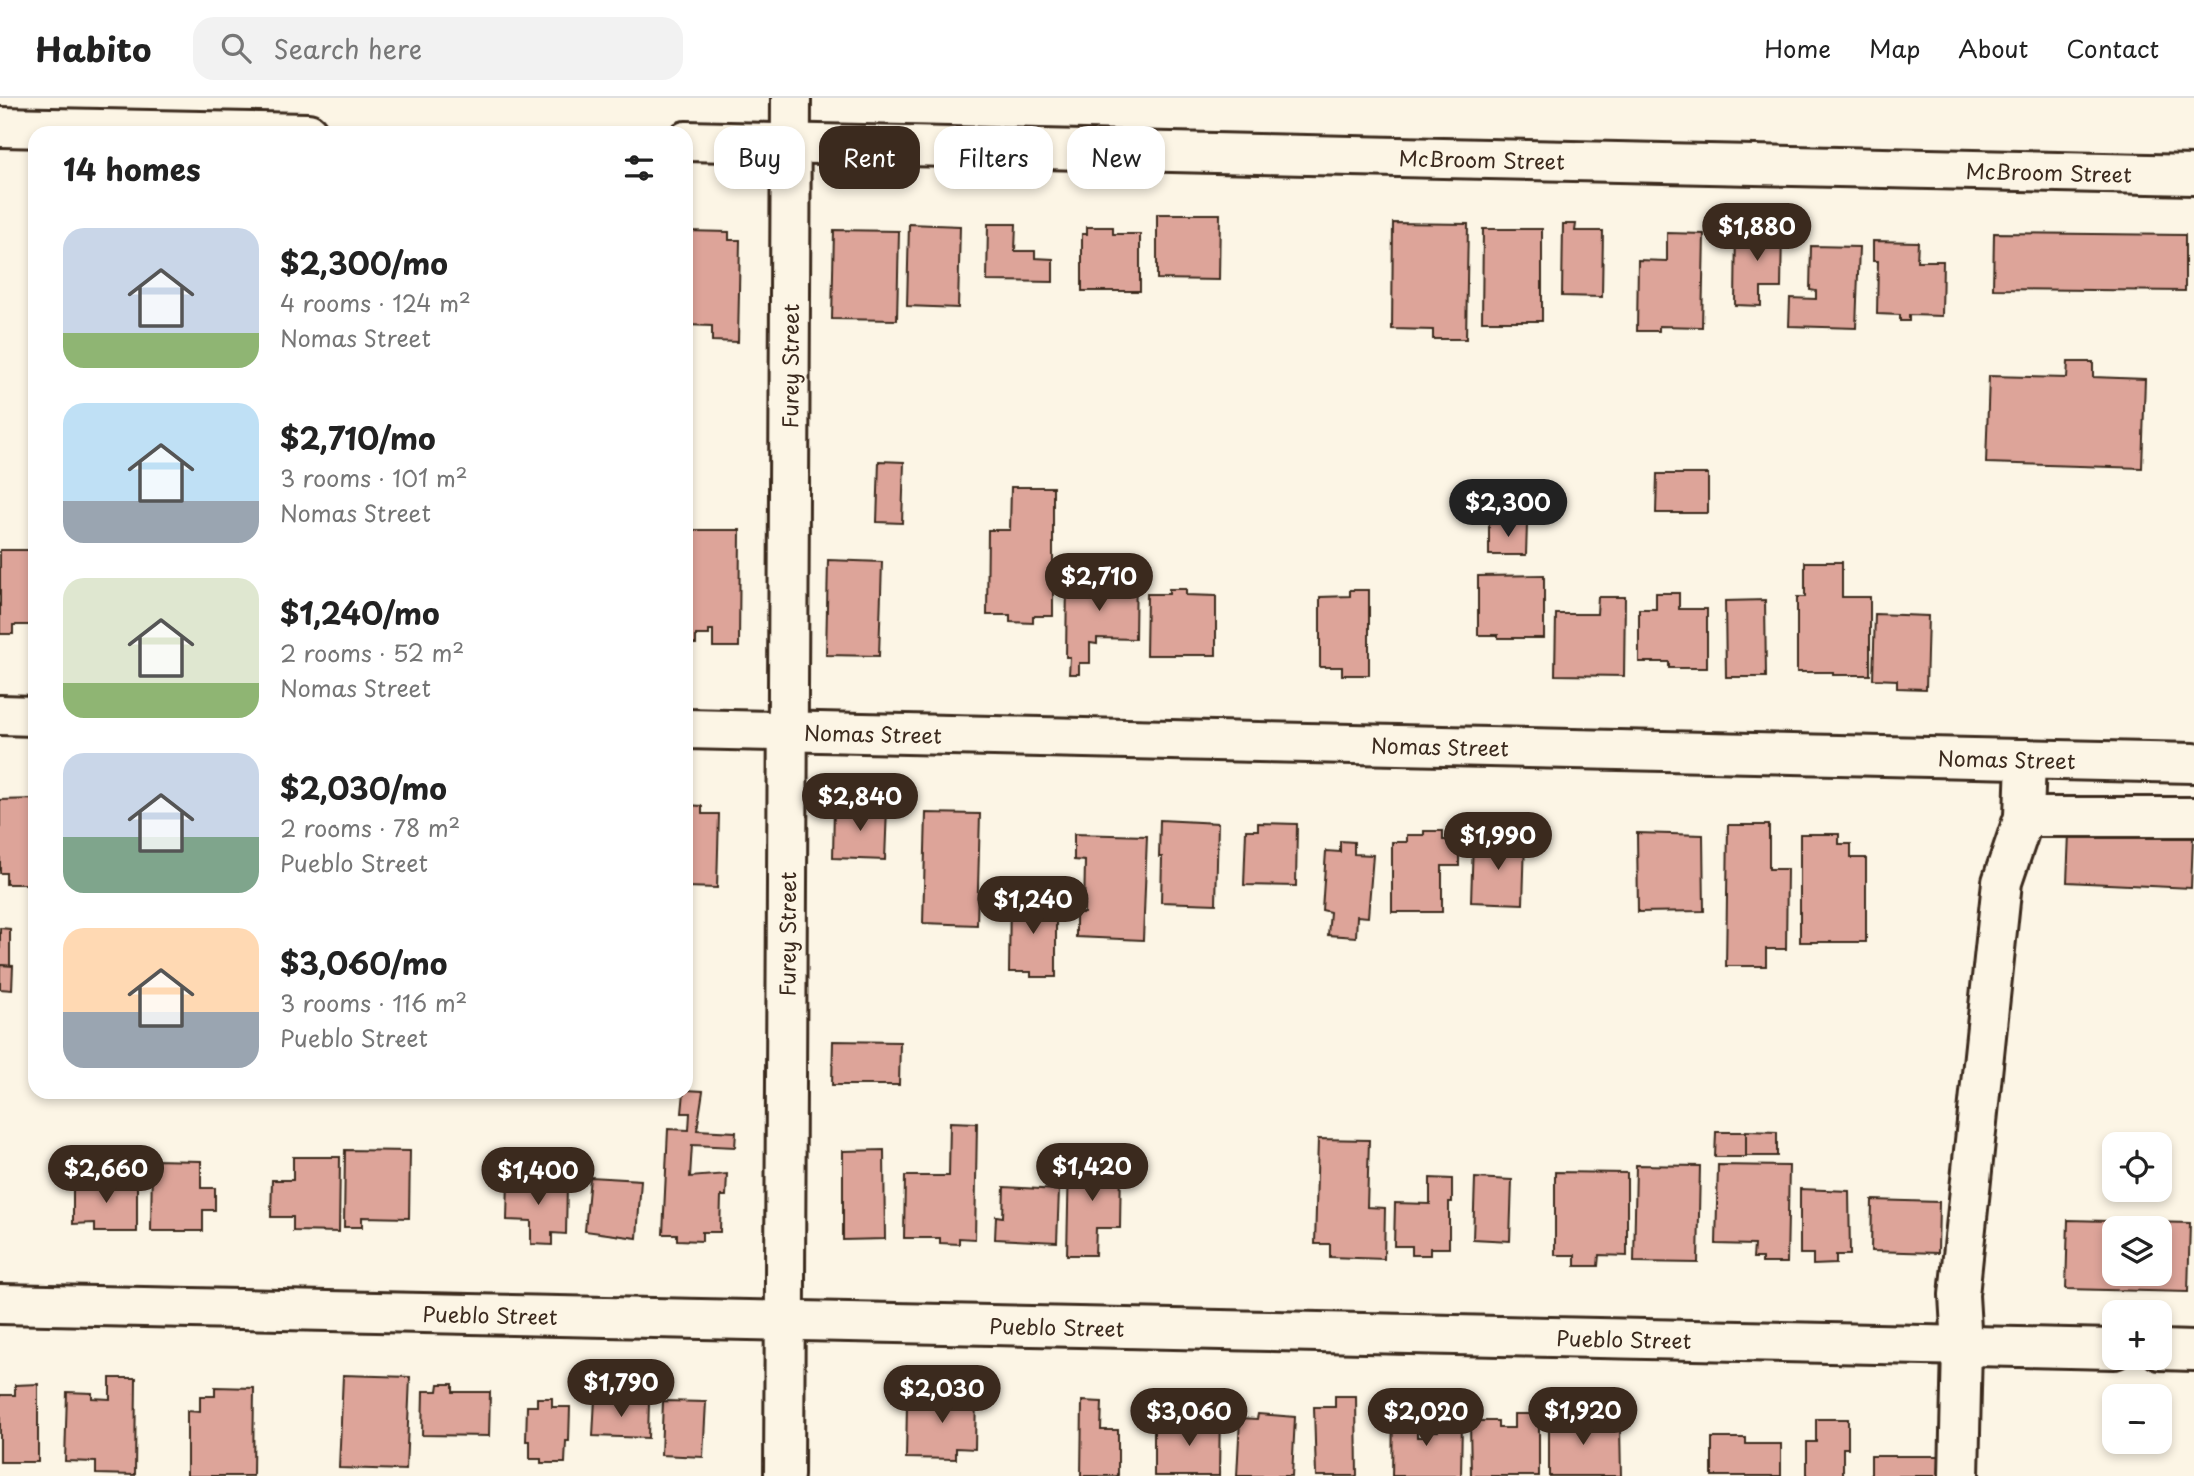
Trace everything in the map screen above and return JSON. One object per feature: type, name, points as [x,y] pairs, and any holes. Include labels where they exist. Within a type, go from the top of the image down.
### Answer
[{"type":"street","name":"Furey Street","points":[[791,98],[791,126]]},
{"type":"street","points":[[0,127],[28,128]]},
{"type":"street","name":"McBroom Street","points":[[693,141],[714,142]]},
{"type":"street","name":"McBroom Street","points":[[805,143],[2194,175]]},
{"type":"street","name":"Furey Street","points":[[784,1476],[791,189]]},
{"type":"street","points":[[0,715],[28,716]]},
{"type":"street","name":"Nomas Street","points":[[693,729],[2194,763]]},
{"type":"street","points":[[1959,1476],[1962,1346],[1959,1295],[2002,882],[2024,817],[2026,759]]},
{"type":"street","points":[[2024,817],[2194,817]]},
{"type":"street","name":"Pueblo Street","points":[[0,1304],[2102,1349]]},
{"type":"street","points":[[2172,1350],[2194,1351]]},
{"type":"building","points":[[1157,214],[1220,214],[1219,280],[1157,279]]},
{"type":"building","points":[[1393,223],[1468,224],[1466,339],[1433,339],[1433,330],[1392,329]]},
{"type":"building","points":[[909,224],[960,226],[958,308],[907,306]]},
{"type":"building","points":[[988,224],[1016,224],[1015,251],[1035,251],[1035,258],[1053,259],[1053,282],[987,281]]},
{"type":"building","points":[[1563,224],[1576,224],[1575,231],[1603,231],[1602,297],[1562,296]]},
{"type":"building","points":[[1736,224],[1759,225],[1759,230],[1782,230],[1781,288],[1761,288],[1761,306],[1735,305]]},
{"type":"building","points":[[1087,227],[1113,227],[1113,234],[1140,234],[1140,291],[1082,291],[1082,234],[1087,234]]},
{"type":"building","points":[[1483,229],[1542,229],[1542,321],[1482,321]]},
{"type":"building","points":[[834,230],[899,231],[897,320],[832,319]]},
{"type":"building","points":[[693,231],[729,232],[729,240],[740,240],[738,342],[712,341],[712,326],[693,325]]},
{"type":"building","points":[[1667,233],[1704,234],[1702,327],[1659,326],[1659,331],[1637,331],[1638,260],[1667,261]]},
{"type":"building","points":[[1994,233],[2185,235],[2185,291],[1993,289]]},
{"type":"building","points":[[1873,241],[1918,242],[1917,261],[1943,261],[1942,316],[1909,315],[1909,321],[1900,321],[1900,315],[1877,314],[1878,261],[1873,261]]},
{"type":"building","points":[[1811,246],[1859,247],[1856,328],[1789,326],[1790,298],[1816,299],[1816,291],[1810,290]]},
{"type":"building","points":[[2068,362],[2093,362],[2093,377],[2145,379],[2142,468],[1986,463],[1989,376],[2067,378]]},
{"type":"building","points":[[879,461],[904,462],[902,523],[877,522]]},
{"type":"building","points":[[1657,474],[1708,474],[1708,513],[1656,513]]},
{"type":"building","points":[[1011,487],[1053,487],[1053,616],[1033,616],[1033,623],[1010,622],[1010,615],[987,615],[988,530],[1010,530]]},
{"type":"building","points":[[1489,523],[1527,524],[1526,555],[1489,555]]},
{"type":"building","points":[[693,530],[740,530],[739,647],[713,647],[713,630],[709,630],[709,635],[696,635],[696,644],[693,644]]},
{"type":"building","points":[[0,550],[28,550],[28,625],[13,625],[13,634],[0,634]]},
{"type":"building","points":[[828,560],[882,562],[879,656],[826,655]]},
{"type":"building","points":[[1805,562],[1842,562],[1842,597],[1870,597],[1870,675],[1797,672],[1797,597],[1805,597]]},
{"type":"building","points":[[1118,566],[1136,566],[1135,639],[1097,638],[1097,644],[1090,643],[1090,663],[1079,663],[1079,674],[1069,674],[1070,657],[1066,657],[1067,579],[1118,580]]},
{"type":"building","points":[[1544,575],[1544,638],[1478,635],[1478,576]]},
{"type":"building","points":[[1169,589],[1186,589],[1186,595],[1216,596],[1216,655],[1146,655],[1147,594],[1169,594]]},
{"type":"building","points":[[1350,590],[1369,590],[1369,675],[1342,675],[1342,667],[1320,667],[1320,597],[1350,596]]},
{"type":"building","points":[[1656,593],[1679,593],[1679,609],[1707,609],[1707,668],[1669,668],[1669,662],[1639,662],[1639,609],[1656,609]]},
{"type":"building","points":[[1598,597],[1625,597],[1624,676],[1555,675],[1556,614],[1597,614]]},
{"type":"building","points":[[1765,600],[1766,677],[1726,677],[1725,601]]},
{"type":"building","points":[[1875,614],[1928,616],[1926,689],[1897,688],[1897,680],[1873,679]]},
{"type":"building","points":[[28,799],[28,884],[6,884],[6,873],[0,873],[0,800]]},
{"type":"building","points":[[852,803],[859,803],[859,807],[887,808],[885,860],[833,858],[834,806],[852,807]]},
{"type":"building","points":[[693,805],[702,806],[702,814],[719,814],[717,888],[693,887]]},
{"type":"building","points":[[926,813],[980,814],[977,925],[923,923]]},
{"type":"building","points":[[1160,820],[1218,823],[1216,904],[1161,902]]},
{"type":"building","points":[[1258,823],[1297,824],[1296,886],[1244,885],[1246,830],[1258,830]]},
{"type":"building","points":[[1728,825],[1769,825],[1769,869],[1787,869],[1786,949],[1766,949],[1766,966],[1726,966]]},
{"type":"building","points":[[1424,831],[1443,831],[1443,840],[1459,840],[1459,866],[1442,866],[1442,912],[1392,912],[1392,842],[1407,842],[1407,835],[1424,835]]},
{"type":"building","points":[[1637,833],[1703,835],[1704,911],[1638,912]]},
{"type":"building","points":[[2069,833],[2193,838],[2191,888],[2067,882]]},
{"type":"building","points":[[1074,834],[1147,836],[1143,940],[1076,937],[1076,913],[1084,913],[1085,861],[1074,860]]},
{"type":"building","points":[[1800,834],[1839,834],[1839,844],[1851,844],[1851,858],[1866,858],[1866,942],[1800,942]]},
{"type":"building","points":[[1340,841],[1354,842],[1354,854],[1373,855],[1368,917],[1357,916],[1356,937],[1328,935],[1330,912],[1322,910],[1326,851],[1340,852]]},
{"type":"building","points":[[1473,841],[1525,842],[1523,904],[1471,902]]},
{"type":"building","points":[[1010,895],[1030,895],[1030,899],[1056,899],[1056,977],[1031,977],[1031,972],[1009,972]]},
{"type":"building","points":[[0,928],[10,929],[10,966],[0,965]]},
{"type":"building","points":[[0,965],[13,966],[12,990],[0,989]]},
{"type":"building","points":[[833,1041],[900,1042],[899,1085],[832,1085]]},
{"type":"building","points":[[693,1090],[703,1091],[697,1130],[736,1132],[735,1147],[692,1145],[690,1177],[727,1174],[726,1196],[721,1196],[720,1232],[702,1232],[702,1241],[677,1240],[677,1234],[663,1234],[668,1129],[689,1130],[690,1113],[682,1113],[683,1099],[693,1099]]},
{"type":"building","points":[[950,1122],[977,1123],[975,1239],[959,1238],[959,1244],[940,1243],[940,1238],[904,1238],[905,1176],[949,1176]]},
{"type":"building","points":[[1746,1131],[1777,1132],[1777,1156],[1746,1156]]},
{"type":"building","points":[[1716,1132],[1746,1132],[1746,1157],[1715,1157]]},
{"type":"building","points":[[1318,1139],[1369,1140],[1367,1207],[1385,1208],[1384,1259],[1330,1257],[1330,1244],[1315,1244]]},
{"type":"building","points":[[345,1150],[410,1151],[409,1218],[362,1217],[362,1227],[344,1227]]},
{"type":"building","points":[[884,1150],[885,1239],[843,1240],[843,1151]]},
{"type":"building","points":[[293,1157],[340,1157],[339,1232],[293,1231],[293,1217],[271,1217],[272,1180],[293,1180]]},
{"type":"building","points":[[152,1160],[201,1161],[201,1188],[215,1188],[215,1210],[203,1210],[203,1231],[151,1231]]},
{"type":"building","points":[[1069,1160],[1121,1161],[1120,1228],[1096,1228],[1095,1255],[1067,1255]]},
{"type":"building","points":[[1636,1165],[1700,1166],[1698,1263],[1634,1262]]},
{"type":"building","points":[[1718,1165],[1789,1166],[1787,1263],[1762,1263],[1762,1258],[1753,1258],[1754,1245],[1716,1244]]},
{"type":"building","points":[[1555,1172],[1627,1173],[1627,1256],[1599,1255],[1598,1266],[1575,1266],[1575,1255],[1555,1255]]},
{"type":"building","points":[[533,1173],[542,1173],[542,1184],[567,1184],[566,1234],[552,1233],[552,1245],[531,1244],[531,1221],[507,1220],[508,1177],[533,1178]]},
{"type":"building","points":[[590,1177],[641,1180],[637,1238],[585,1231]]},
{"type":"building","points":[[1430,1178],[1452,1179],[1449,1248],[1430,1248],[1430,1255],[1412,1255],[1412,1246],[1394,1246],[1395,1203],[1430,1204]]},
{"type":"building","points":[[1475,1178],[1512,1180],[1510,1241],[1473,1239]]},
{"type":"building","points":[[73,1181],[137,1181],[137,1232],[95,1232],[95,1223],[73,1224]]},
{"type":"building","points":[[1004,1187],[1059,1190],[1057,1242],[995,1239],[996,1216],[1003,1217]]},
{"type":"building","points":[[1800,1189],[1849,1191],[1850,1255],[1836,1255],[1836,1264],[1813,1265],[1813,1254],[1800,1254]]},
{"type":"building","points":[[1872,1200],[1939,1202],[1938,1253],[1871,1251]]},
{"type":"building","points":[[2068,1220],[2102,1221],[2102,1286],[2172,1286],[2172,1223],[2190,1223],[2188,1292],[2066,1289]]},
{"type":"building","points":[[343,1375],[410,1377],[406,1470],[339,1468]]},
{"type":"building","points":[[110,1378],[136,1378],[135,1475],[96,1474],[96,1462],[65,1461],[67,1392],[92,1393],[92,1398],[110,1399]]},
{"type":"building","points":[[38,1384],[38,1462],[0,1462],[0,1395],[15,1395],[15,1385]]},
{"type":"building","points":[[439,1384],[453,1384],[453,1392],[490,1392],[489,1436],[422,1435],[423,1391],[438,1391]]},
{"type":"building","points":[[215,1387],[254,1388],[253,1476],[187,1476],[187,1411],[200,1412],[200,1396],[215,1396]]},
{"type":"building","points":[[933,1390],[976,1391],[975,1449],[956,1448],[956,1459],[906,1458],[907,1404],[933,1404]]},
{"type":"building","points":[[1335,1396],[1356,1396],[1357,1476],[1316,1476],[1314,1407],[1335,1407]]},
{"type":"building","points":[[537,1398],[552,1398],[552,1407],[570,1407],[565,1463],[541,1463],[541,1459],[530,1459],[530,1441],[526,1441],[527,1406],[537,1406]]},
{"type":"building","points":[[595,1399],[649,1401],[648,1438],[593,1436]]},
{"type":"building","points":[[663,1401],[706,1402],[703,1457],[661,1455]]},
{"type":"building","points":[[1082,1401],[1102,1402],[1101,1430],[1118,1430],[1118,1476],[1081,1476]]},
{"type":"building","points":[[1198,1409],[1220,1409],[1219,1476],[1154,1476],[1154,1428],[1187,1429],[1187,1421],[1198,1422]]},
{"type":"building","points":[[1393,1411],[1417,1412],[1417,1437],[1428,1437],[1428,1431],[1438,1431],[1438,1421],[1462,1421],[1461,1476],[1392,1476]]},
{"type":"building","points":[[1258,1414],[1295,1417],[1292,1476],[1237,1476],[1240,1418],[1257,1419]]},
{"type":"building","points":[[1514,1414],[1539,1414],[1539,1476],[1471,1476],[1470,1421],[1498,1421],[1498,1428],[1514,1428]]},
{"type":"building","points":[[1549,1415],[1593,1415],[1593,1426],[1620,1426],[1621,1476],[1549,1476]]},
{"type":"building","points":[[1816,1419],[1848,1419],[1848,1448],[1843,1448],[1843,1476],[1807,1476],[1807,1442],[1816,1442]]},
{"type":"building","points":[[1712,1438],[1746,1438],[1746,1444],[1781,1444],[1781,1476],[1712,1476]]},
{"type":"building","points":[[1871,1456],[1939,1456],[1939,1476],[1871,1476]]}]
